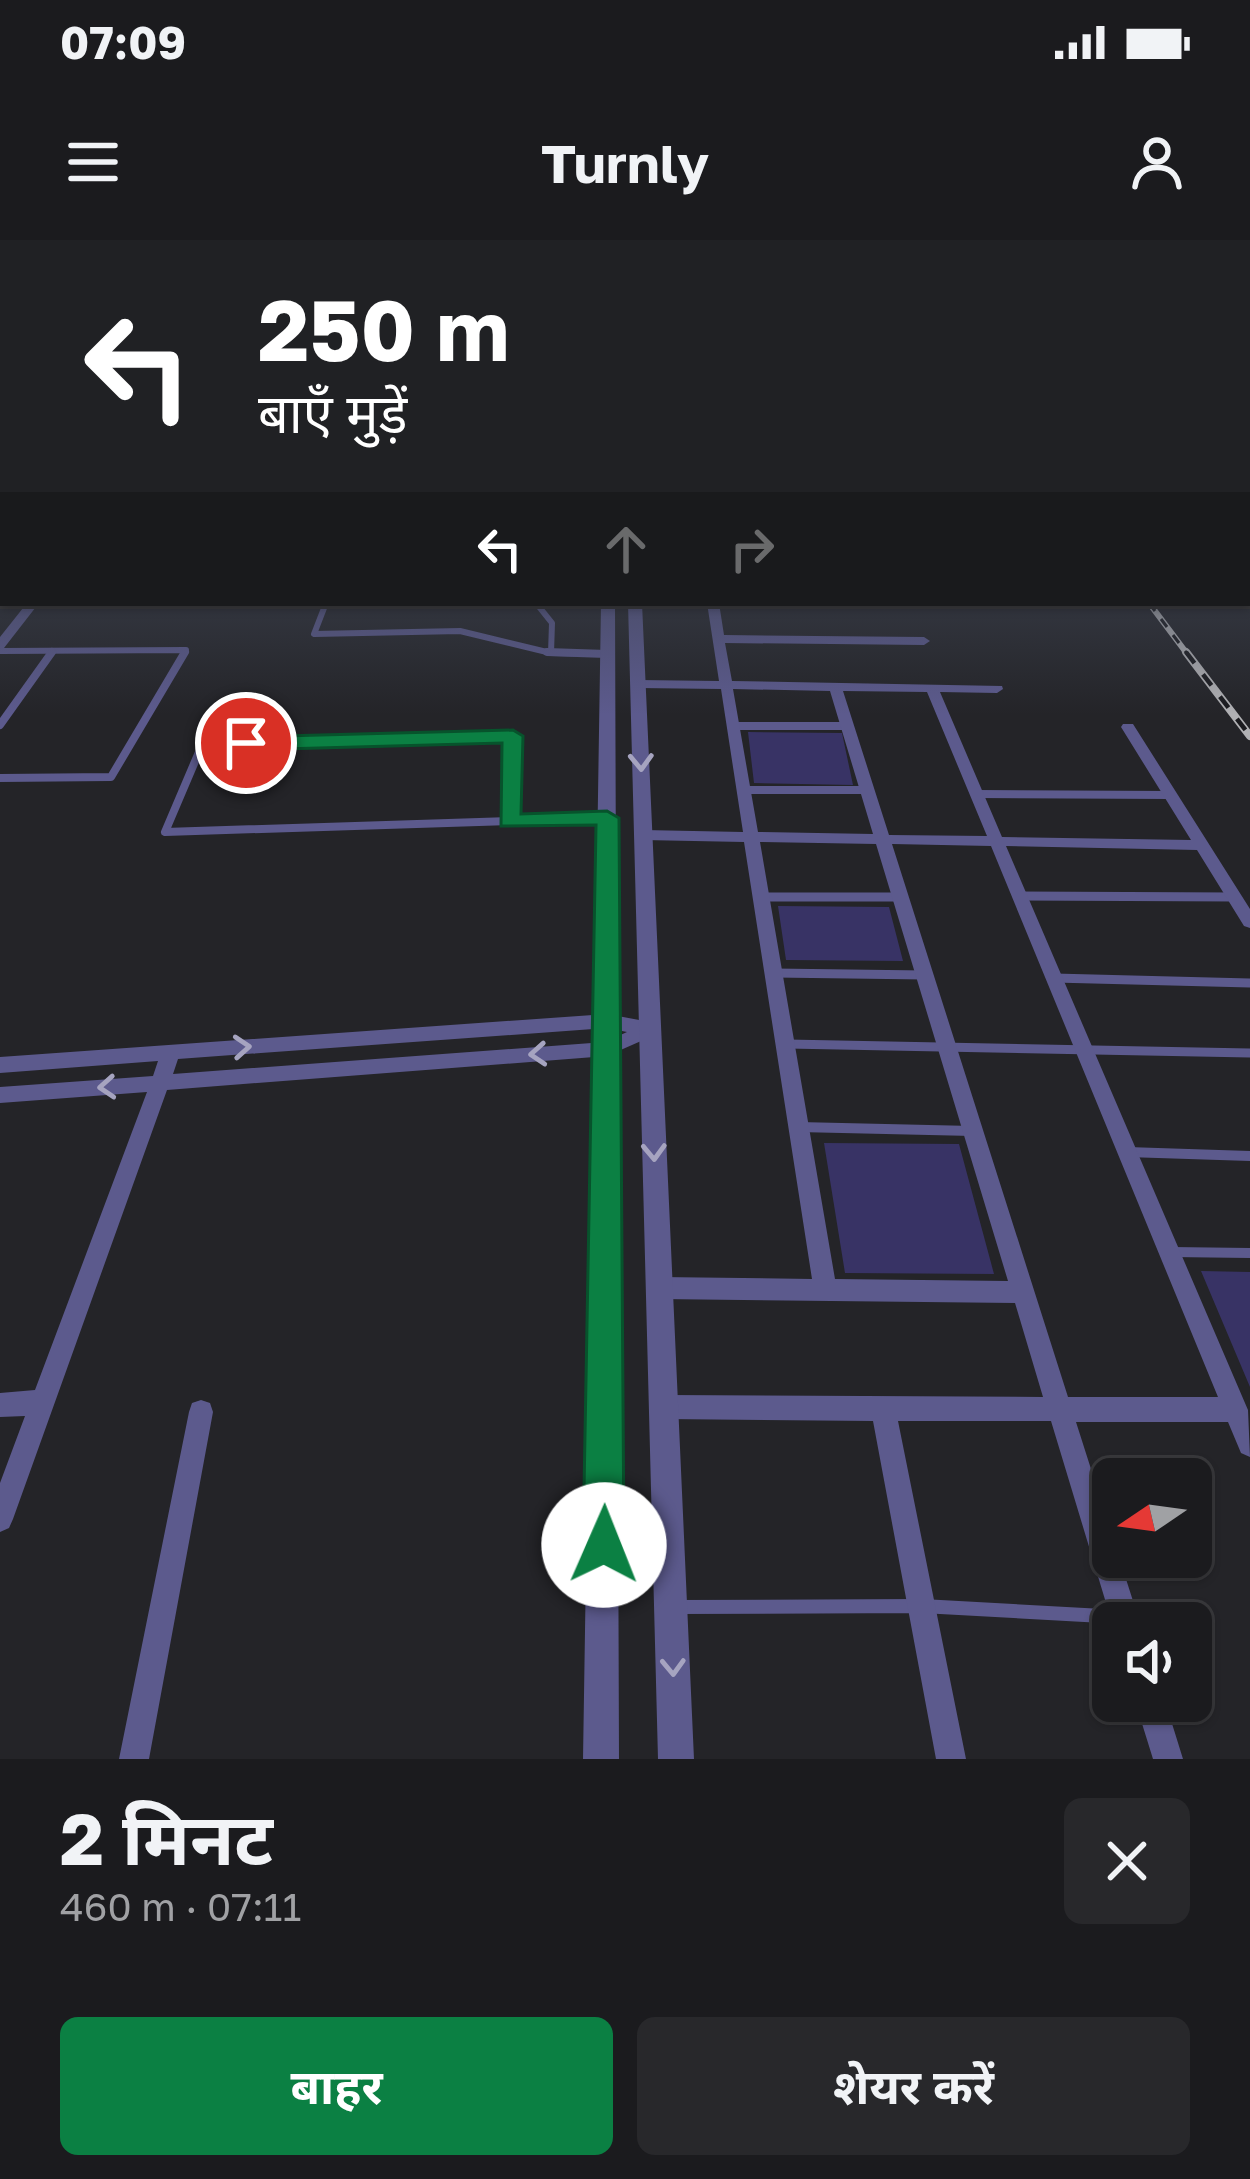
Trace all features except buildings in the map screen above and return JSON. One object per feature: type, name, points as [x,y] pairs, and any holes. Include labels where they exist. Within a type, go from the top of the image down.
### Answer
[{"type":"street","points":[[0,648],[31,606]]},
{"type":"street","points":[[602,1759],[608,606]]},
{"type":"street","points":[[635,606],[676,1759]]},
{"type":"street","points":[[712,606],[825,1290]]},
{"type":"street","points":[[718,639],[924,641]]},
{"type":"street","points":[[638,684],[997,689]]},
{"type":"street","points":[[835,686],[1119,1602]]},
{"type":"street","points":[[932,688],[1250,1444]]},
{"type":"street","points":[[1128,728],[1250,922]]},
{"type":"street","points":[[644,835],[1201,845]]},
{"type":"street","points":[[0,1065],[607,1021],[650,1029]]},
{"type":"street","points":[[0,1095],[607,1048],[650,1029]]},
{"type":"street","points":[[0,1519],[171,1052]]},
{"type":"street","points":[[0,1078],[28,1063]]},
{"type":"street","points":[[659,1288],[1023,1292]]},
{"type":"street","points":[[0,1405],[43,1402]]},
{"type":"street","points":[[664,1407],[1236,1410]]},
{"type":"street","points":[[883,1408],[951,1759]]},
{"type":"street","points":[[134,1759],[201,1412]]},
{"type":"street","points":[[1157,1722],[1168,1759]]},
{"type":"lane","points":[[325,606],[314,634],[460,631],[551,653],[608,654]]},
{"type":"lane","points":[[538,606],[552,623],[551,653]]},
{"type":"lane","points":[[0,648],[185,650],[111,777],[0,778]]},
{"type":"lane","points":[[0,725],[53,651]]},
{"type":"lane","points":[[733,726],[848,726]]},
{"type":"lane","points":[[509,821],[513,736],[202,745],[165,832],[607,818]]},
{"type":"lane","points":[[743,790],[867,790]]},
{"type":"lane","points":[[976,794],[1170,795]]},
{"type":"lane","points":[[1019,896],[1234,897]]},
{"type":"lane","points":[[761,897],[901,897]]},
{"type":"lane","points":[[773,973],[925,974]]},
{"type":"lane","points":[[1054,978],[1250,983]]},
{"type":"lane","points":[[785,1044],[1250,1053]]},
{"type":"lane","points":[[798,1126],[973,1131]]},
{"type":"lane","points":[[1127,1152],[1250,1156]]},
{"type":"lane","points":[[1169,1252],[1250,1253]]},
{"type":"lane","points":[[671,1606],[922,1606],[1092,1618]]},
{"type":"shaded area","points":[[748,732],[842,733],[853,785],[754,783]]},
{"type":"shaded area","points":[[778,906],[889,907],[903,961],[786,960]]},
{"type":"shaded area","points":[[824,1143],[959,1144],[994,1274],[845,1273]]},
{"type":"shaded area","points":[[1201,1271],[1250,1272],[1250,1387]]},
{"type":"railway","points":[[1151,606],[1188,655]]},
{"type":"railway","points":[[1186,652],[1250,736]]},
{"type":"route","points":[[246,743],[513,736],[509,821],[607,818],[604,1545]]}]
